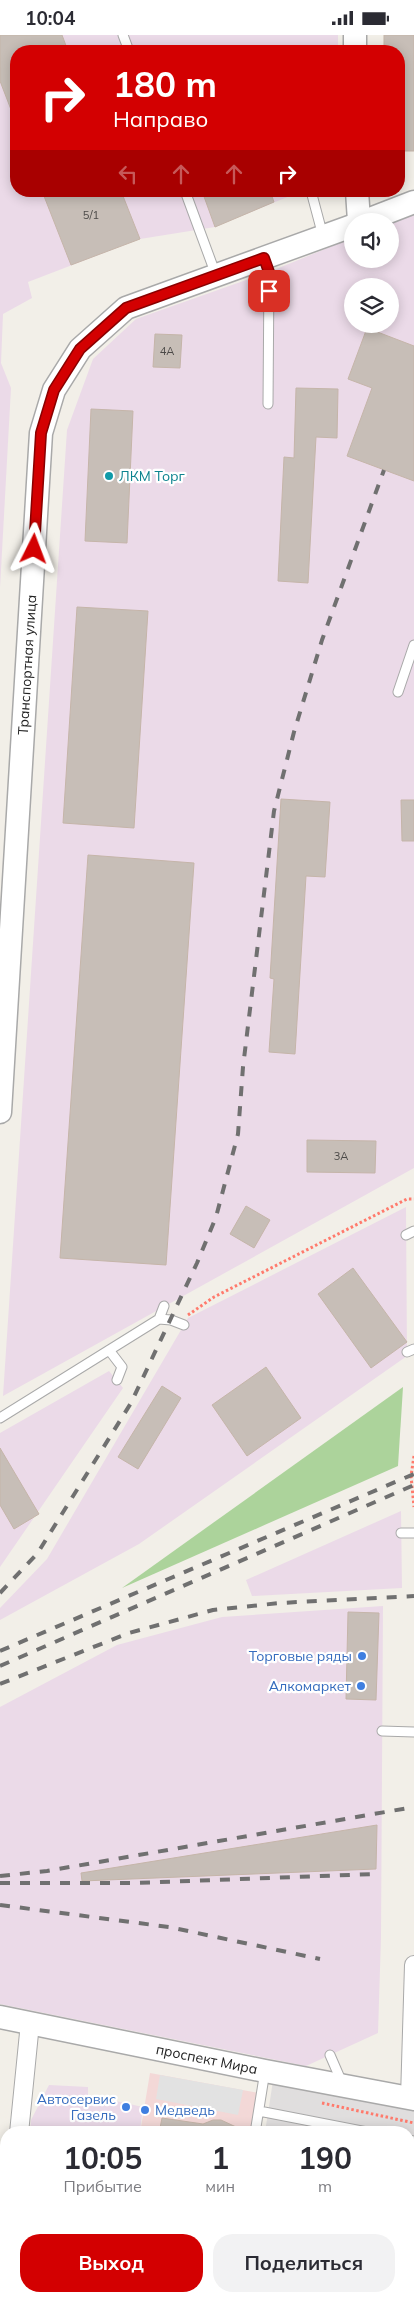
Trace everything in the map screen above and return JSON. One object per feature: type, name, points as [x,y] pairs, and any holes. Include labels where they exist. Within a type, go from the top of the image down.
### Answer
[{"type":"street","points":[[357,197],[358,213]]},
{"type":"street","points":[[387,213],[414,203]]},
{"type":"street","name":"Транспортная улица","points":[[0,1112],[41,433],[54,390],[80,349],[126,308],[344,229]]},
{"type":"street","points":[[412,2099],[414,1965]]},
{"type":"street","name":"проспект Мира","points":[[0,2017],[412,2099]]},
{"type":"street","points":[[20,2126],[30,2023]]},
{"type":"lane","points":[[187,197],[216,275]]},
{"type":"lane","points":[[313,197],[323,237]]},
{"type":"lane","points":[[264,258],[269,272],[268,404]]},
{"type":"lane","points":[[398,692],[414,645]]},
{"type":"lane","points":[[159,1319],[164,1306]]},
{"type":"lane","points":[[0,1418],[159,1319],[171,1320],[183,1325]]},
{"type":"lane","points":[[109,1350],[122,1367],[117,1380]]},
{"type":"lane","points":[[401,1533],[414,1533]]},
{"type":"lane","points":[[382,1731],[414,1732]]},
{"type":"lane","points":[[330,2055],[343,2086]]},
{"type":"lane","points":[[256,2126],[265,2071]]},
{"type":"lane","points":[[259,2111],[336,2126]]},
{"type":"path","points":[[183,1325],[189,1313],[214,1297],[407,1199],[414,1199]]},
{"type":"path","points":[[414,1456],[411,1476],[414,1507]]},
{"type":"shaded area","points":[[0,35],[338,35],[338,45],[10,45],[10,197],[288,197],[215,227],[140,239],[28,282],[32,298],[3,314],[1,363],[11,388],[0,588]]},
{"type":"shaded area","points":[[414,213],[414,1168],[3,1396],[67,430],[93,359],[136,319],[269,272],[344,241],[344,268],[399,268],[399,219]]},
{"type":"shaded area","points":[[406,1207],[407,1356],[139,1544],[0,1620],[0,1608],[47,1559],[188,1318]]},
{"type":"shaded area","points":[[109,1371],[123,1388],[0,1567],[0,1433]]},
{"type":"shaded area","points":[[401,1511],[402,1588],[252,1596],[246,1580]]},
{"type":"shaded area","points":[[383,1606],[381,1937],[378,2033],[306,2066],[0,2004],[0,1707],[117,1645],[222,1617]]},
{"type":"shaded area","points":[[150,2073],[259,2093],[253,2126],[141,2126]]},
{"type":"shaded area","points":[[160,2075],[243,2090],[238,2115],[156,2099]]},
{"type":"shaded area","points":[[273,2081],[414,2108],[414,2126],[266,2126]]},
{"type":"shaded area","points":[[49,2085],[88,2087],[88,2095],[143,2107],[141,2126],[30,2126],[31,2120]]},
{"type":"green space","points":[[403,1387],[398,1466],[122,1588]]},
{"type":"building","points":[[0,35],[62,35],[66,45],[10,45],[10,107],[0,81]]},
{"type":"building","points":[[384,35],[414,35],[414,151],[405,151],[405,45],[384,45]]},
{"type":"building","points":[[44,197],[123,197],[140,239],[71,265]]},
{"type":"building","points":[[204,197],[272,197],[274,202],[215,227]]},
{"type":"building","points":[[365,333],[380,333],[414,346],[414,481],[347,456],[372,388],[348,379]]},
{"type":"building","points":[[155,334],[182,335],[180,368],[153,367]]},
{"type":"building","points":[[296,388],[338,389],[337,438],[316,437],[308,583],[278,581],[284,457],[294,458]]},
{"type":"building","name":"ЛКМ Торг","points":[[91,409],[133,411],[127,543],[85,541]]},
{"type":"building","points":[[77,607],[148,611],[134,828],[63,823]]},
{"type":"building","points":[[281,799],[330,802],[325,877],[306,876],[295,1054],[269,1052],[274,979],[270,978]]},
{"type":"building","points":[[401,800],[414,800],[414,841],[402,841]]},
{"type":"building","points":[[88,855],[194,863],[166,1265],[60,1258]]},
{"type":"building","points":[[307,1140],[376,1141],[375,1173],[307,1172]]},
{"type":"building","points":[[246,1206],[270,1220],[254,1248],[230,1234]]},
{"type":"building","points":[[353,1268],[407,1342],[371,1368],[318,1294]]},
{"type":"building","points":[[266,1367],[301,1418],[247,1456],[212,1405]]},
{"type":"building","points":[[162,1386],[181,1398],[138,1469],[118,1457]]},
{"type":"building","points":[[0,1448],[39,1514],[14,1529],[0,1505]]},
{"type":"building","name":"Торговые ряды","points":[[348,1612],[379,1613],[376,1700],[346,1699]]},
{"type":"building","points":[[377,1825],[376,1869],[82,1881],[81,1873]]},
{"type":"building","points":[[162,2118],[203,2124],[213,2120],[221,2120],[234,2126],[160,2126]]},
{"type":"railway","points":[[0,1593],[37,1554],[131,1403],[197,1263],[216,1217],[238,1134],[243,1067],[274,811],[294,732],[322,640],[384,470]]},
{"type":"railway","points":[[0,1651],[414,1474]]},
{"type":"railway","points":[[0,1666],[414,1485]]},
{"type":"railway","points":[[0,1684],[129,1633],[213,1610],[280,1603],[414,1596]]},
{"type":"railway","points":[[0,1876],[47,1871],[414,1807]]},
{"type":"railway","points":[[0,1883],[136,1883],[374,1874]]},
{"type":"railway","points":[[0,1905],[169,1927],[320,1959]]},
{"type":"place","name":"ЛКМ Торг","points":[[109,476]]},
{"type":"place","name":"Торговые ряды","points":[[362,1656]]},
{"type":"place","name":"Алкомаркет","points":[[361,1686]]},
{"type":"place","name":"Автосервис Газель","points":[[126,2107]]},
{"type":"place","name":"Медведь","points":[[145,2110]]},
{"type":"route","points":[[34,549],[41,433],[54,390],[80,349],[126,308],[264,258],[269,272],[269,291]]}]
